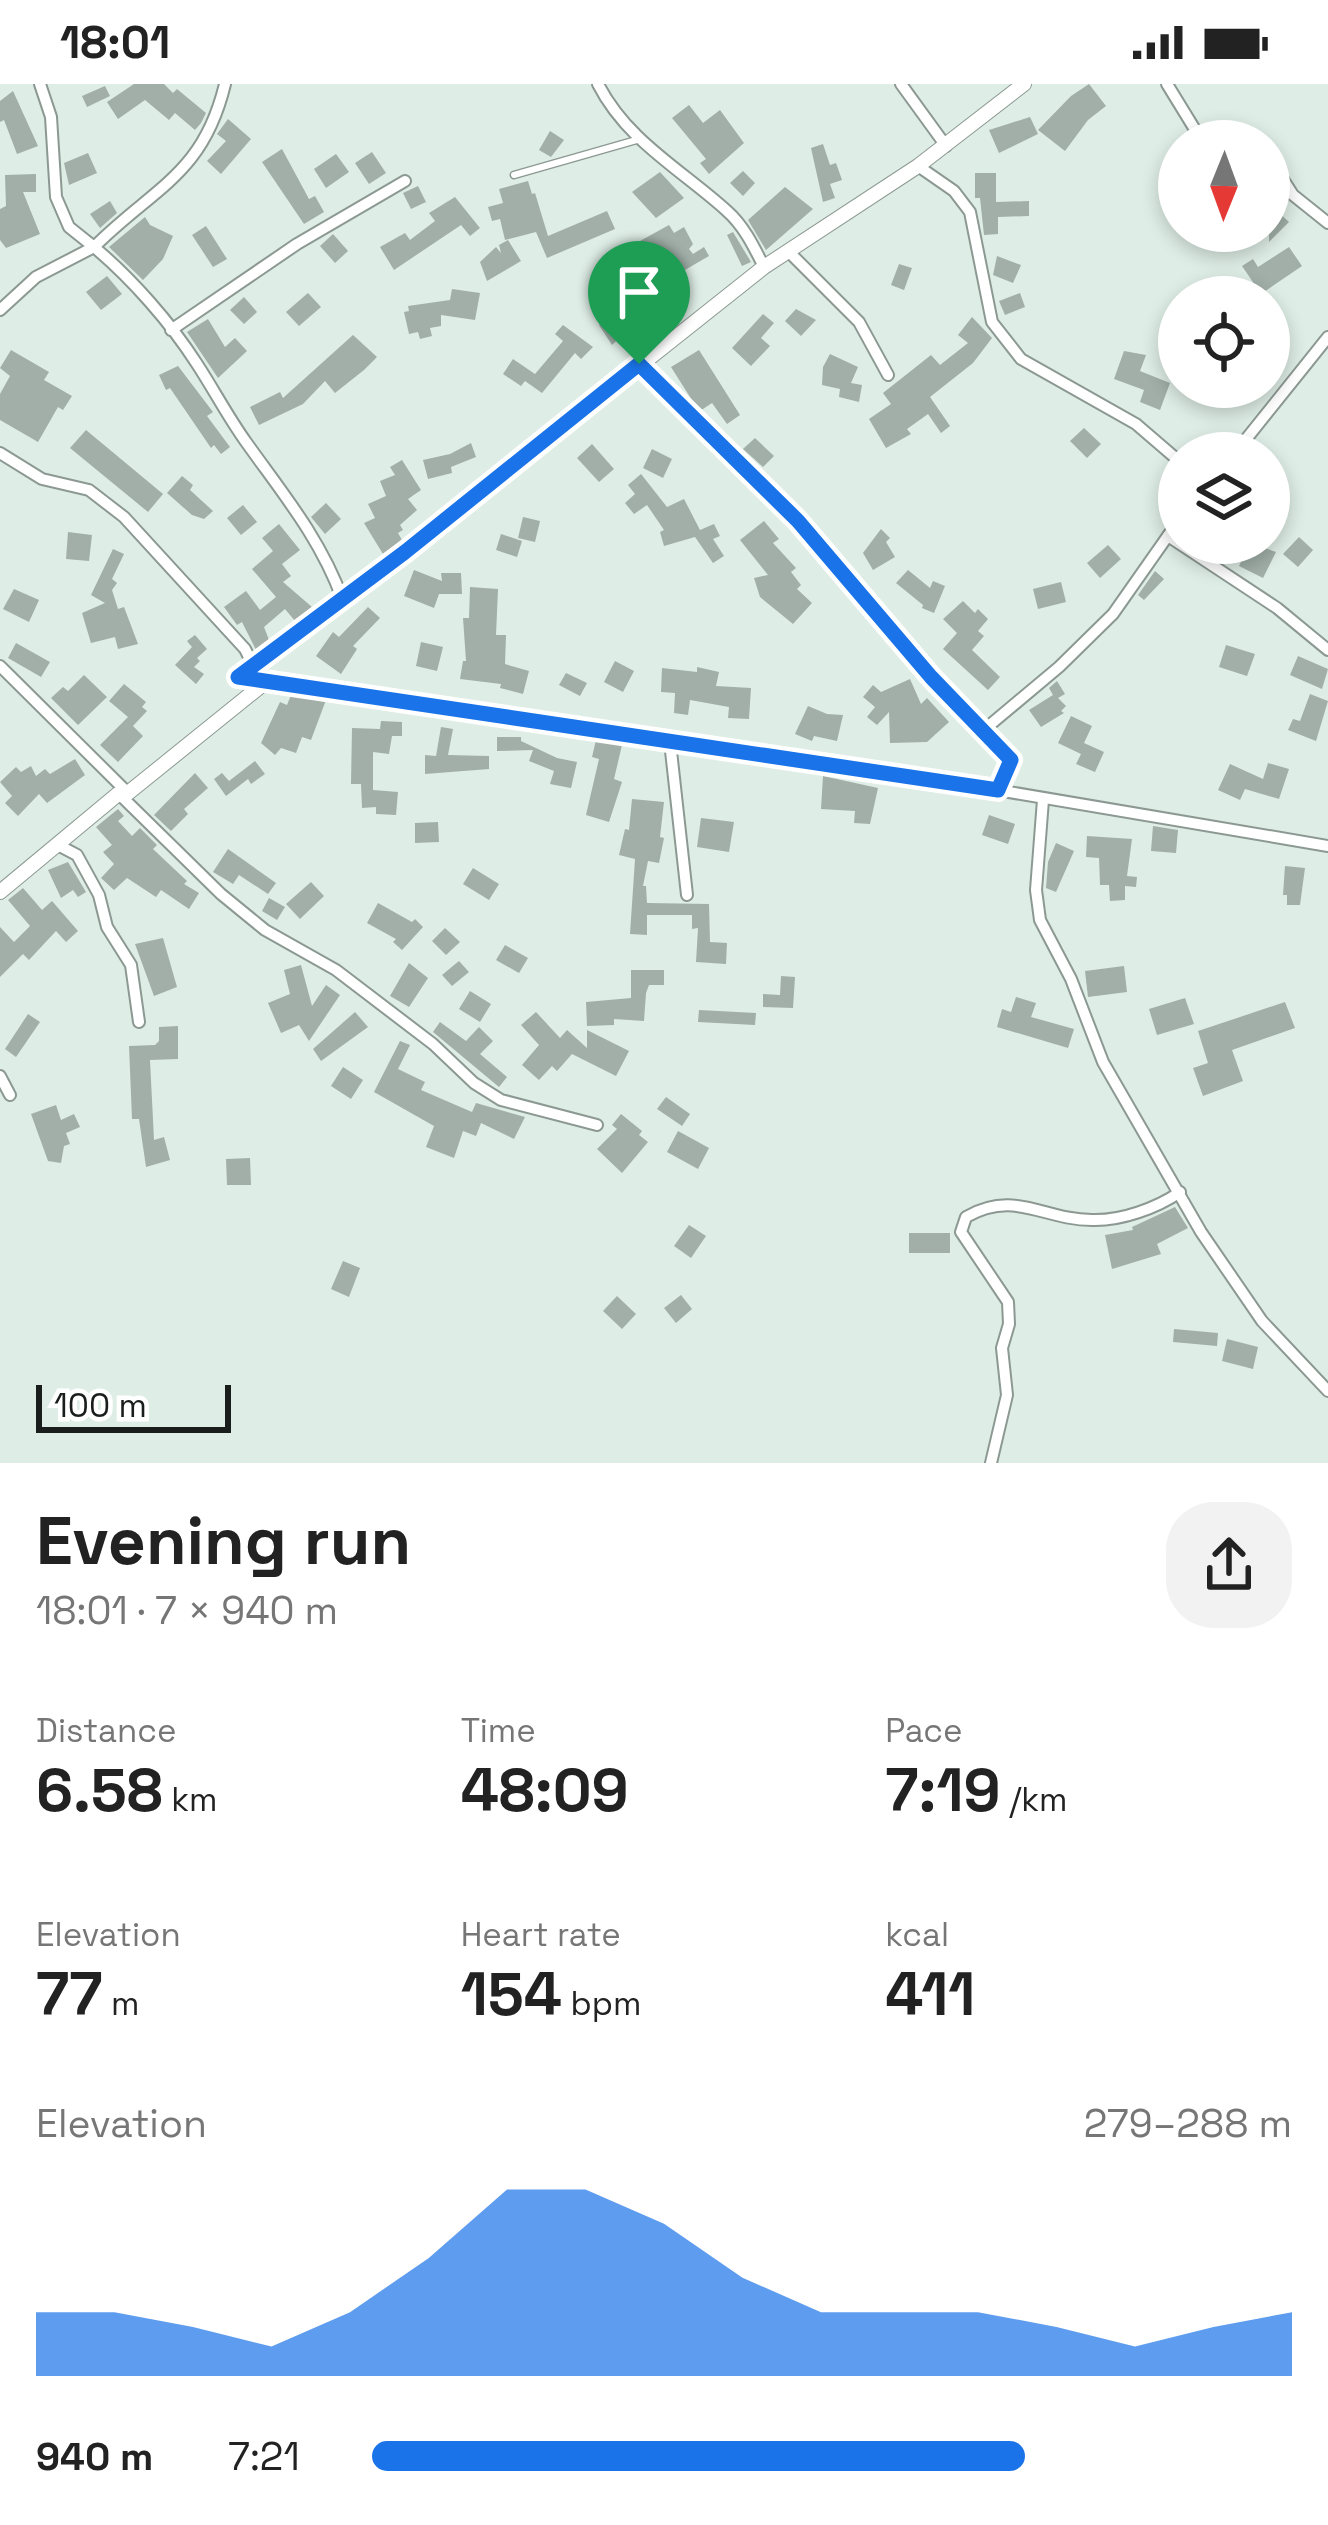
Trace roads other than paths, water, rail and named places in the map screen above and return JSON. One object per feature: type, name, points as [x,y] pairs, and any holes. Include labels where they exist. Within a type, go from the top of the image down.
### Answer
[{"type":"street","points":[[40,84],[51,117],[56,197],[69,227],[118,268],[195,361],[247,444],[298,510],[327,557],[342,598]]},
{"type":"street","points":[[0,310],[35,277],[94,247],[147,205],[195,157],[217,117],[225,84]]},
{"type":"street","points":[[598,84],[606,101],[640,140],[730,213],[764,267]]},
{"type":"street","points":[[901,84],[946,146]]},
{"type":"street","points":[[238,677],[405,552],[764,267],[918,166],[1024,84]]},
{"type":"street","points":[[1167,84],[1186,120]]},
{"type":"street","points":[[918,166],[954,191],[970,212],[992,322],[1021,358],[1136,424],[1158,443]]},
{"type":"street","points":[[171,330],[297,244],[405,181]]},
{"type":"street","points":[[1290,190],[1328,223]]},
{"type":"street","points":[[789,252],[859,322],[888,375]]},
{"type":"street","points":[[1252,432],[1328,337]]},
{"type":"street","points":[[639,364],[798,521],[931,677],[985,729],[1011,760],[998,790]]},
{"type":"street","points":[[0,452],[42,479],[89,490],[124,517],[245,649],[262,685]]},
{"type":"street","points":[[985,729],[1113,614],[1158,550]]},
{"type":"street","points":[[1210,564],[1277,608],[1328,650]]},
{"type":"street","points":[[2,668],[221,894],[265,930],[336,970],[501,1100],[596,1125]]},
{"type":"street","points":[[238,677],[262,685]]},
{"type":"street","points":[[238,677],[998,790],[1328,846]]},
{"type":"street","points":[[0,892],[262,685]]},
{"type":"street","points":[[670,742],[687,895]]},
{"type":"street","points":[[1043,800],[1036,890],[1040,920],[1103,1062],[1201,1232],[1262,1321],[1328,1391]]},
{"type":"street","points":[[58,845],[76,855],[99,895],[107,927],[131,965],[139,1022]]},
{"type":"street","points":[[0,1076],[10,1095]]},
{"type":"street","points":[[991,1463],[1006,1395],[1002,1348],[1009,1324],[1008,1302],[961,1232],[966,1217],[984,1207],[1023,1204],[1094,1220],[1160,1206],[1180,1192]]},
{"type":"lane","points":[[514,175],[640,140]]}]
